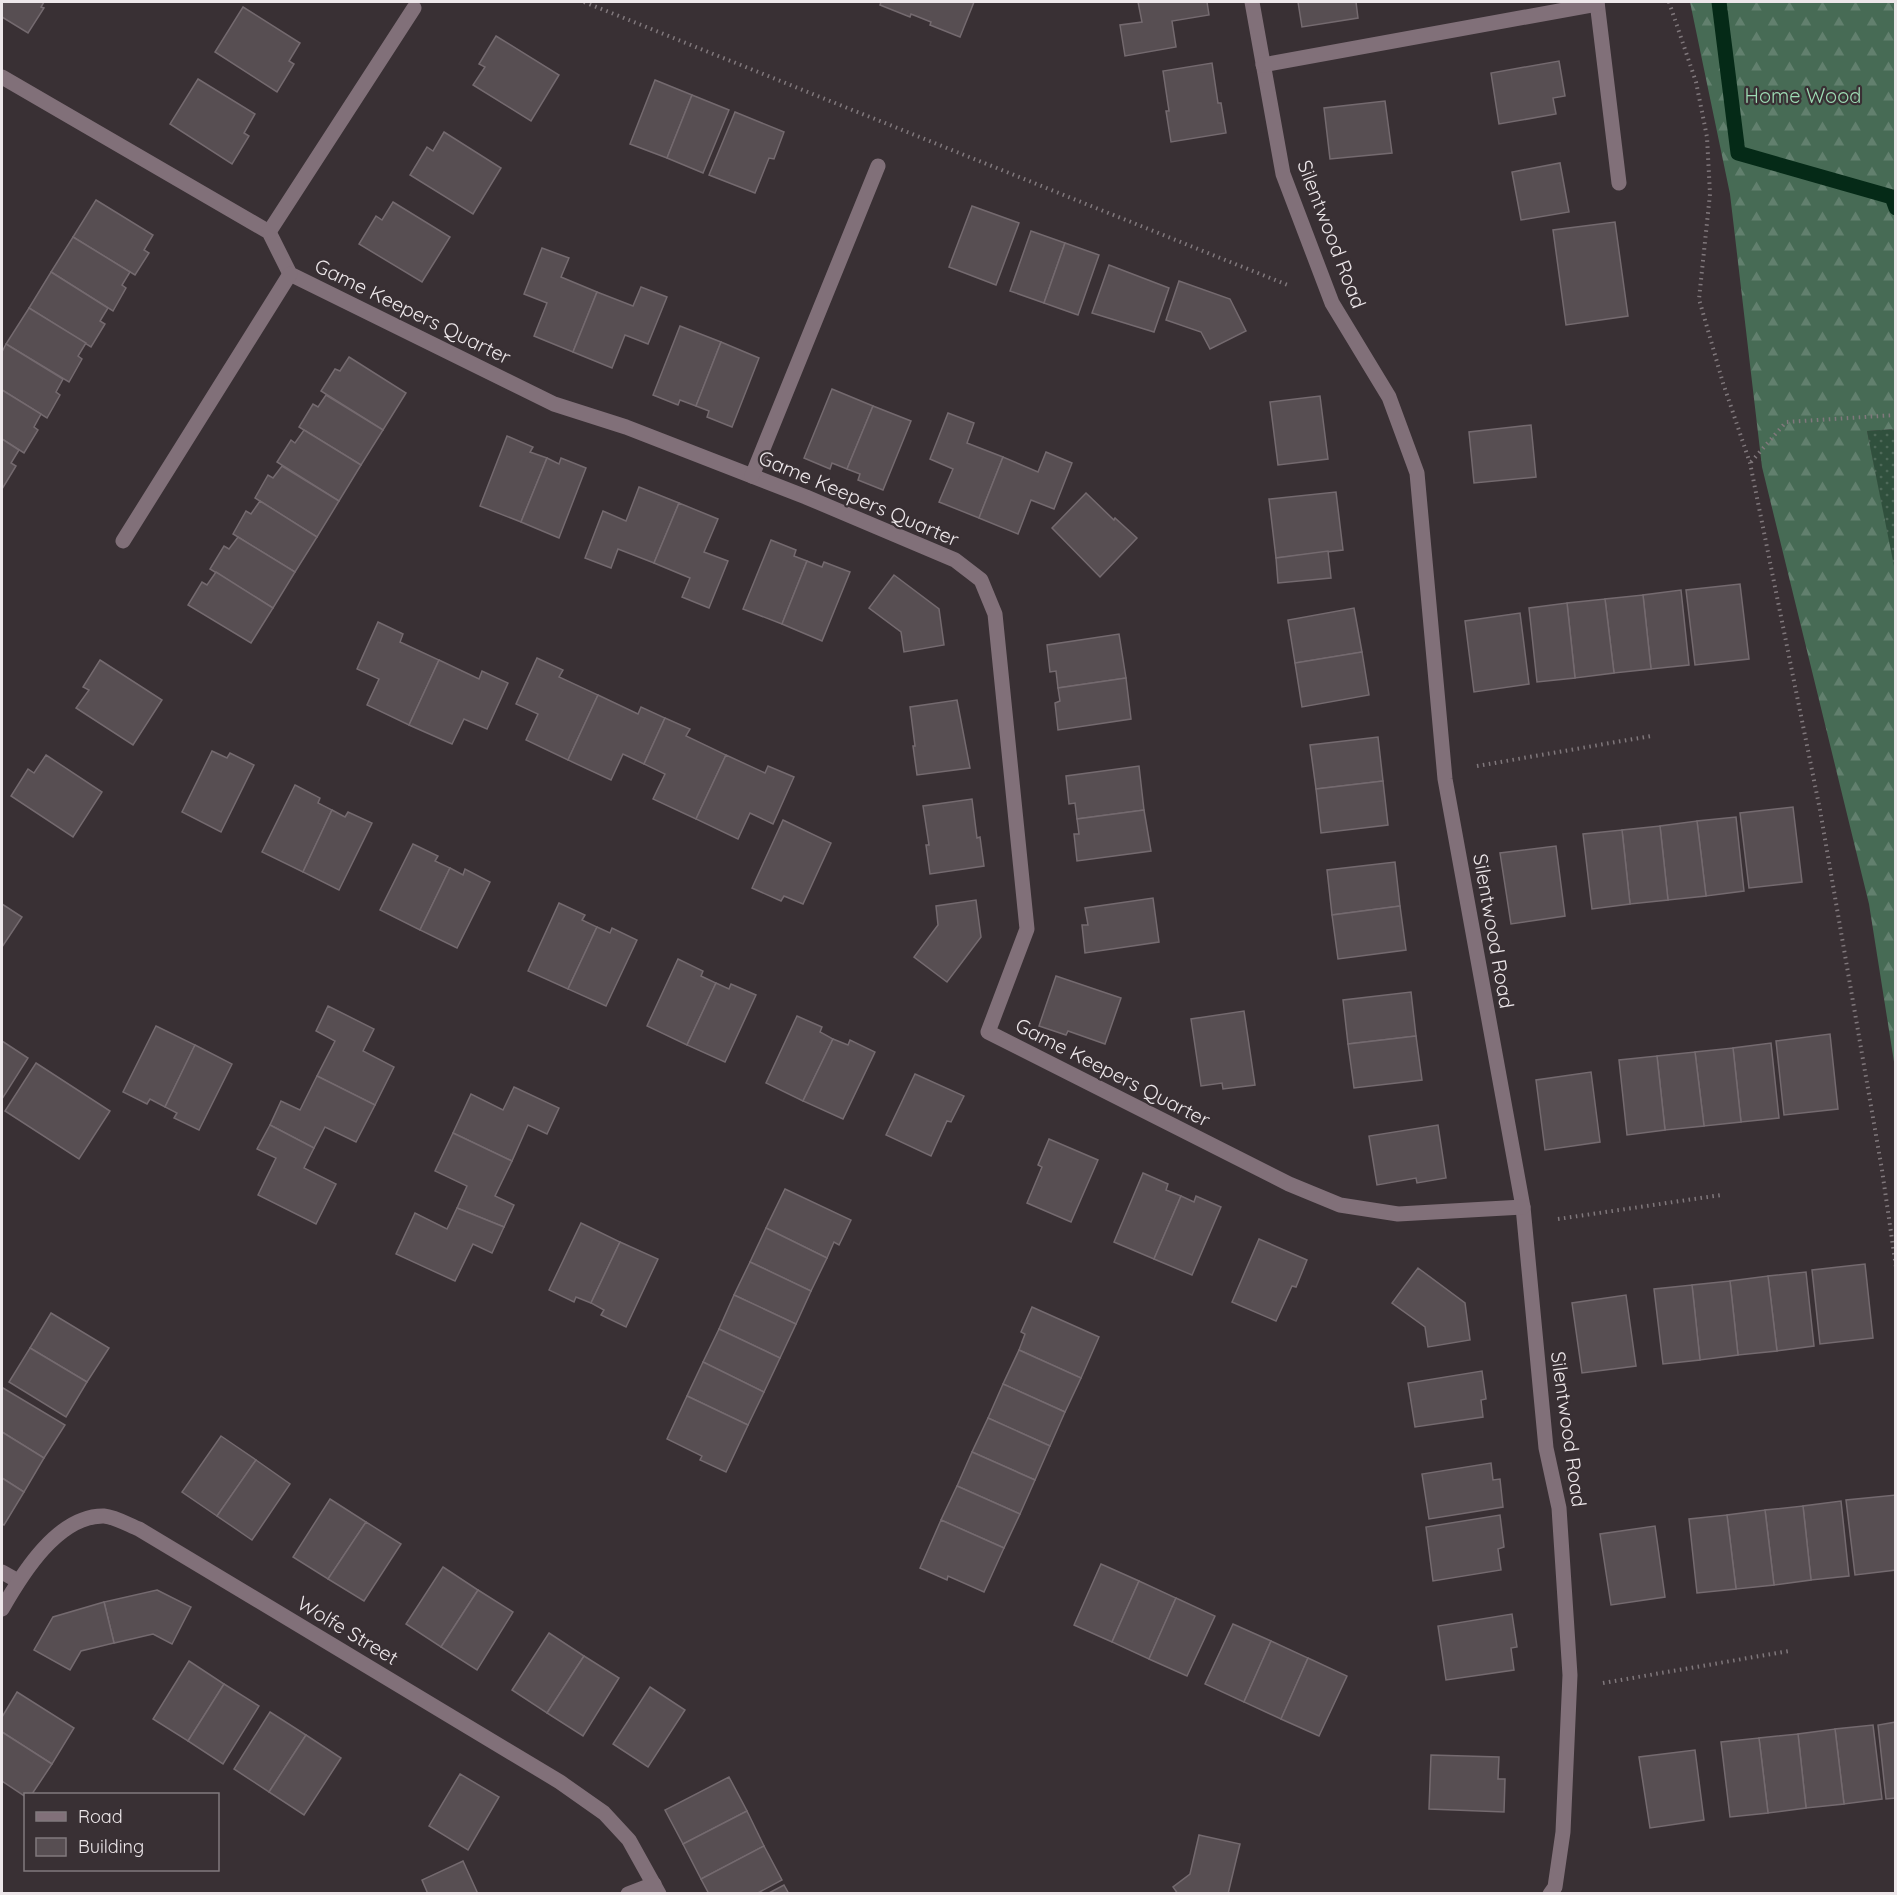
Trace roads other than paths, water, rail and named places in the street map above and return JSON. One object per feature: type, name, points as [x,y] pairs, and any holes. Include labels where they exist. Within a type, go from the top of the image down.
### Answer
[{"type":"street","name":"Silentwood Road","points":[[1252,2],[1283,174],[1332,303],[1389,397],[1417,473],[1445,772],[1523,1207],[1546,1448],[1559,1508],[1570,1688],[1563,1832],[1555,1887],[1550,1893]]},
{"type":"street","points":[[1263,65],[1597,3],[1618,183]]},
{"type":"street","points":[[2,77],[269,232],[414,8]]},
{"type":"street","points":[[752,476],[878,166]]},
{"type":"street","name":"Game Keepers Quarter","points":[[269,232],[290,273],[554,404],[626,427],[752,476],[955,560],[981,580],[995,614],[1027,929],[988,1032],[1289,1184],[1340,1205],[1398,1214],[1523,1207]]},
{"type":"street","points":[[123,541],[290,273]]},
{"type":"street","name":"Wolfe Street","points":[[2,1609],[18,1581],[46,1545],[78,1520],[105,1516],[140,1529],[569,1788],[604,1813],[629,1840],[656,1889]]},
{"type":"street","points":[[2,1572],[18,1581]]},
{"type":"street","points":[[628,1893],[656,1889]]},
{"type":"waterway","points":[[1719,2],[1738,153],[1892,197],[1896,208]]},
{"type":"park label","name":"Home Wood","points":[[1803,95]]}]
